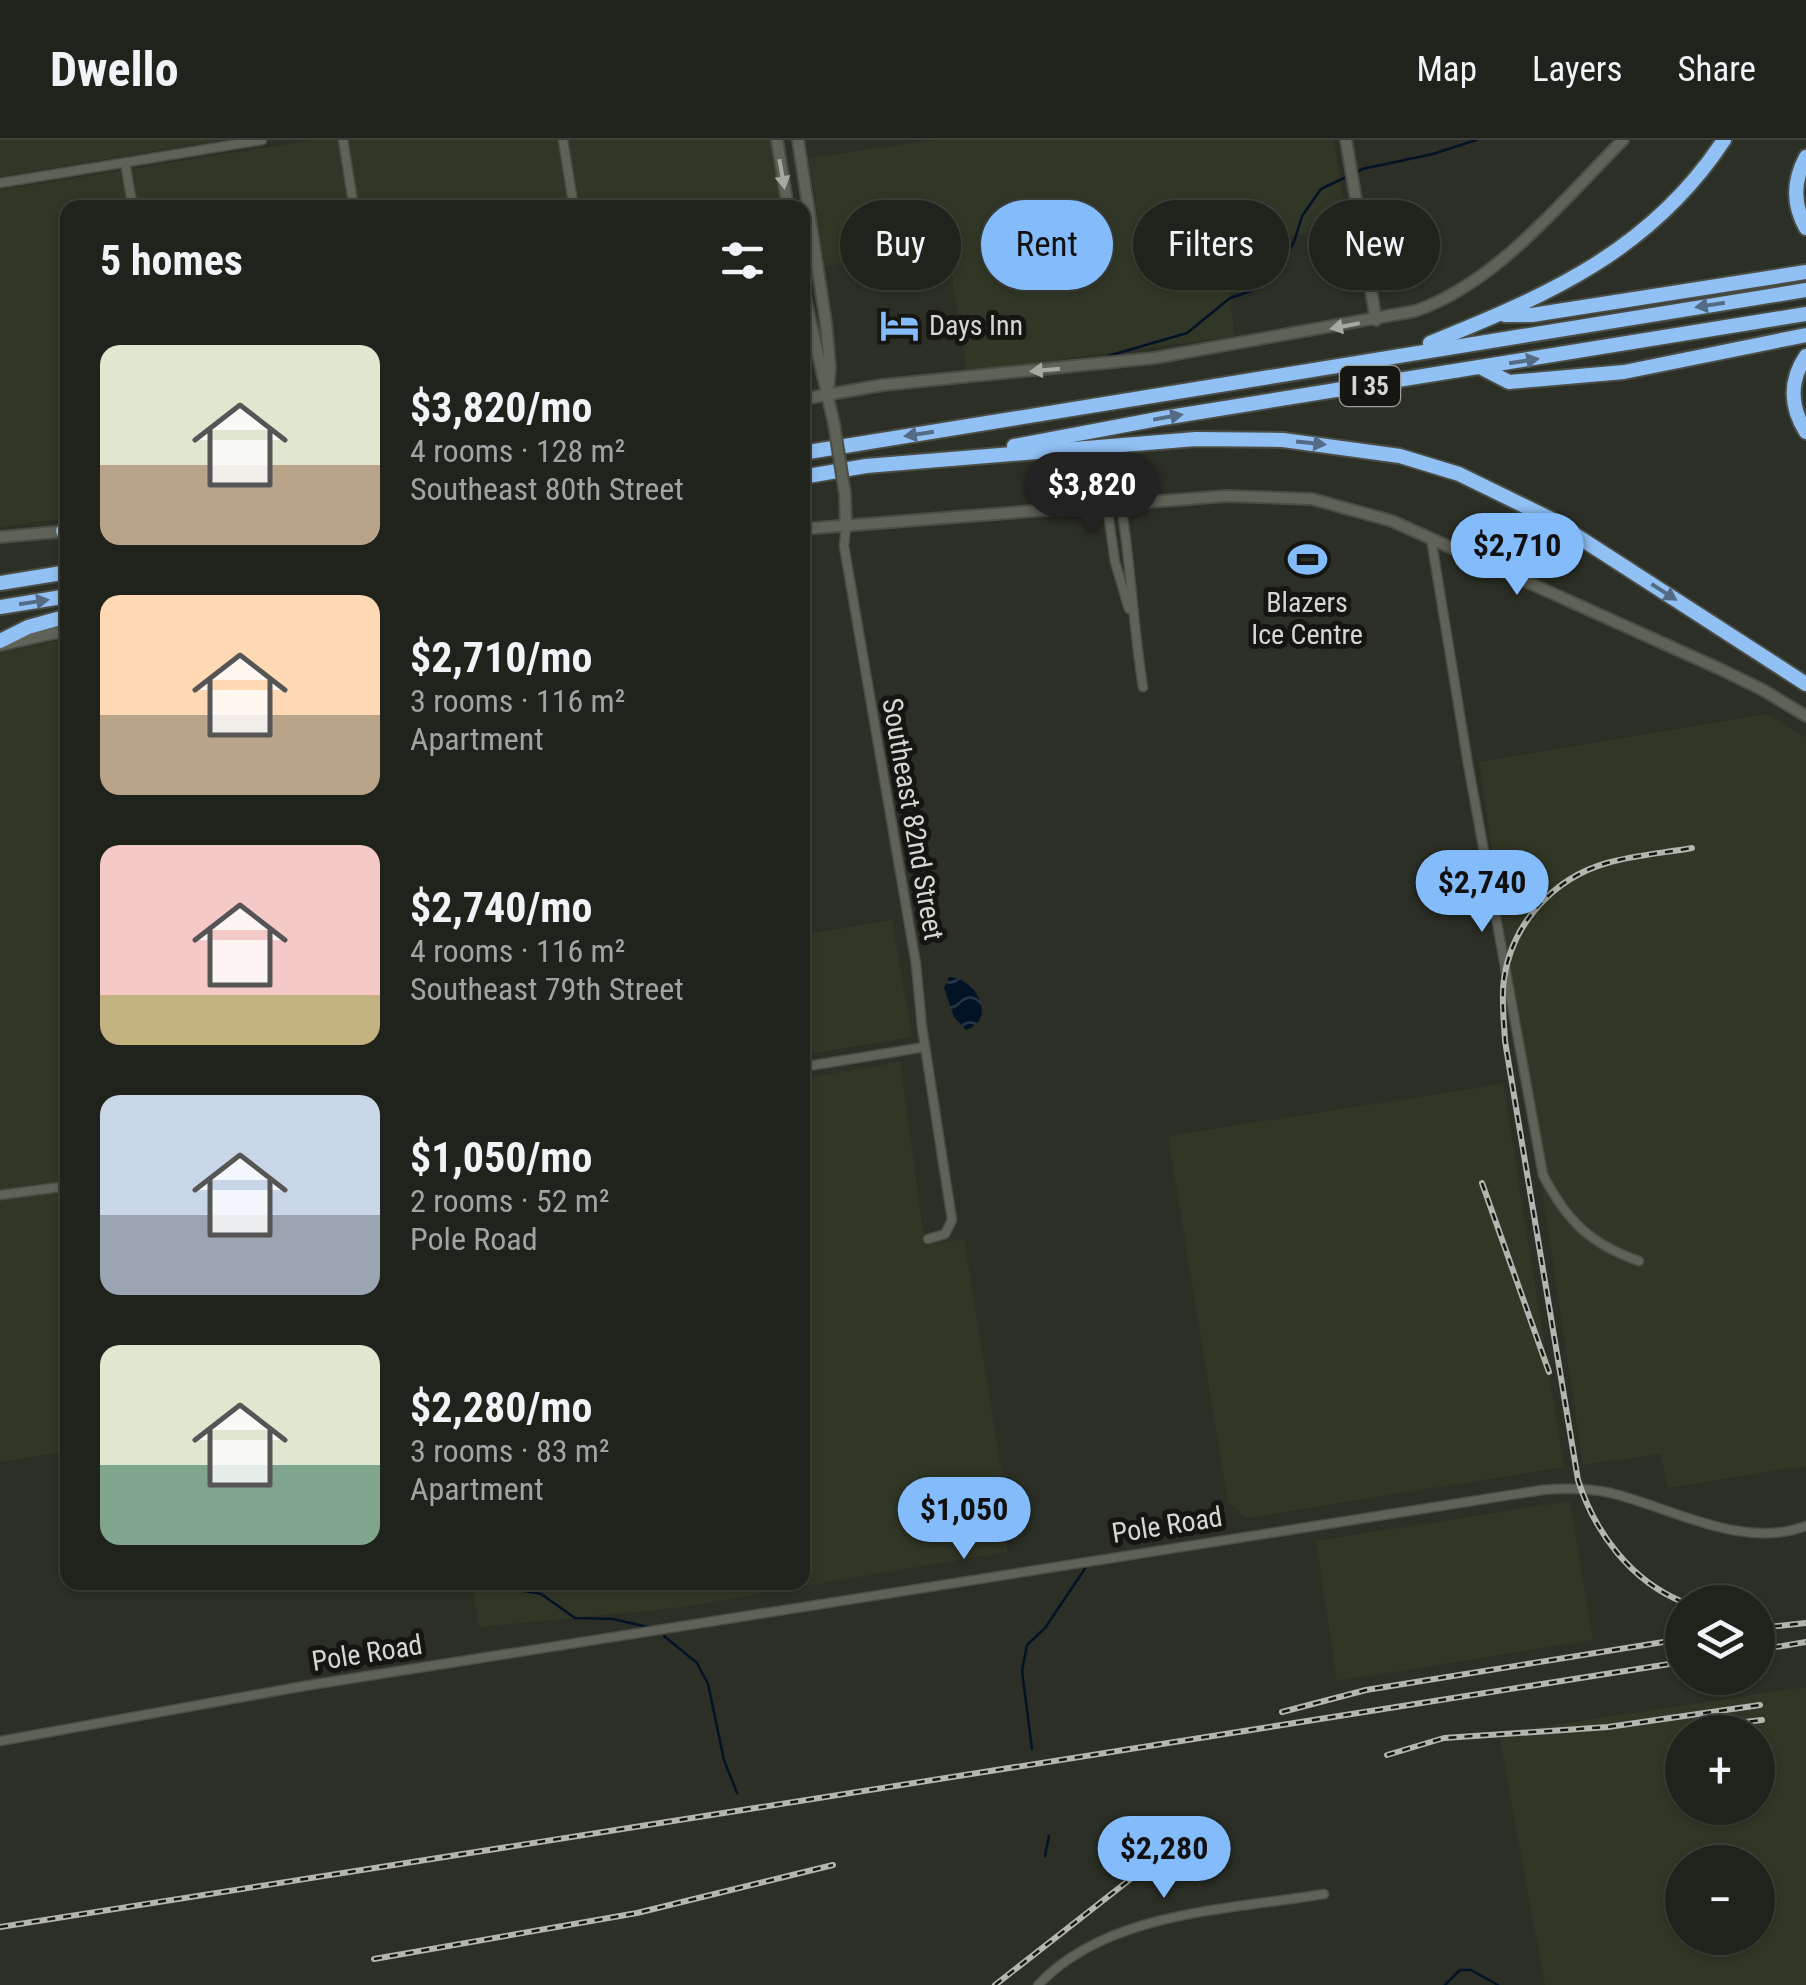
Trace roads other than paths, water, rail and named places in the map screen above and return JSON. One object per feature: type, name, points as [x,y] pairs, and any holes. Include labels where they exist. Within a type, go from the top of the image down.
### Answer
[{"type":"highway","points":[[1406,353],[1500,315],[1586,273],[1665,210],[1724,140]]},
{"type":"highway","points":[[1806,157],[1797,176],[1796,198],[1806,228]]},
{"type":"highway","points":[[1500,315],[1532,316],[1806,272]]},
{"type":"highway","name":"I 35","points":[[810,452],[1806,290]]},
{"type":"highway","name":"I 35","points":[[810,476],[866,466],[935,461],[1162,418],[1806,314]]},
{"type":"highway","points":[[1481,368],[1510,382],[1624,372],[1806,335]]},
{"type":"highway","points":[[1806,356],[1798,368],[1793,398],[1806,432]]},
{"type":"highway","points":[[935,461],[1196,439],[1283,440],[1400,456],[1459,474],[1549,518],[1806,684]]},
{"type":"highway","points":[[0,583],[60,573]]},
{"type":"highway","points":[[0,607],[60,597]]},
{"type":"highway","points":[[0,643],[28,628],[60,618]]},
{"type":"street","points":[[0,183],[262,140]]},
{"type":"street","points":[[343,140],[353,200]]},
{"type":"street","points":[[563,140],[573,200]]},
{"type":"street","points":[[777,140],[787,200]]},
{"type":"street","name":"Southeast 82nd Street","points":[[798,140],[807,200]]},
{"type":"street","points":[[1346,140],[1376,320]]},
{"type":"street","points":[[810,397],[1102,365],[1315,332],[1436,304],[1474,284],[1624,140]]},
{"type":"street","points":[[126,162],[132,200]]},
{"type":"street","name":"Southeast 82nd Street","points":[[810,218],[826,323],[828,392]]},
{"type":"street","name":"Southeast 82nd Street","points":[[810,318],[834,424],[845,494],[844,546],[916,964],[952,1220],[944,1234],[928,1239]]},
{"type":"street","points":[[810,528],[1226,496],[1312,499],[1357,508],[1431,538],[1763,690],[1806,716]]},
{"type":"street","points":[[1121,504],[1143,687]]},
{"type":"street","points":[[1106,506],[1115,562],[1133,622]]},
{"type":"street","points":[[0,537],[60,532]]},
{"type":"street","points":[[1431,538],[1543,1176],[1573,1222],[1609,1251],[1639,1261]]},
{"type":"street","points":[[0,643],[60,632]]},
{"type":"street","points":[[810,1066],[925,1047]]},
{"type":"street","points":[[0,1195],[60,1187]]},
{"type":"street","name":"Pole Road","points":[[0,1741],[292,1688],[1542,1490],[1572,1488],[1601,1492],[1748,1531],[1784,1532],[1806,1526]]},
{"type":"street","points":[[1038,1985],[1074,1954],[1127,1929],[1324,1894]]},
{"type":"water","points":[[949,977],[968,984],[980,1000],[981,1017],[966,1030],[954,1017],[944,988]]},
{"type":"waterway","points":[[1355,174],[1476,140]]},
{"type":"waterway","points":[[1108,356],[1187,333],[1230,298],[1260,288],[1279,267],[1294,242],[1302,216],[1321,189],[1348,176]]},
{"type":"waterway","points":[[1032,1749],[1022,1671],[1027,1645],[1045,1628],[1088,1564]]},
{"type":"waterway","points":[[519,1590],[541,1594],[575,1618],[613,1619],[652,1628]]},
{"type":"waterway","points":[[664,1636],[697,1663],[708,1684],[724,1760],[737,1793]]},
{"type":"waterway","points":[[1045,1856],[1049,1836]]},
{"type":"waterway","points":[[1445,1985],[1460,1970],[1471,1970],[1498,1985]]},
{"type":"railway","points":[[1665,1593],[1617,1553],[1594,1518],[1578,1480],[1505,1041],[1503,994],[1516,939],[1553,892],[1607,863],[1692,848]]},
{"type":"railway","points":[[1482,1183],[1549,1372]]},
{"type":"railway","points":[[1775,1626],[1806,1623]]},
{"type":"railway","points":[[1282,1712],[1366,1690],[1665,1642]]},
{"type":"railway","points":[[1775,1647],[1806,1642]]},
{"type":"railway","points":[[0,1927],[1665,1665]]},
{"type":"railway","points":[[1387,1755],[1444,1738],[1608,1727],[1760,1705]]},
{"type":"railway","points":[[995,1985],[1151,1863],[1193,1839]]},
{"type":"railway","points":[[374,1959],[637,1913],[833,1865]]},
{"type":"place","name":"Days Inn","points":[[899,325]]},
{"type":"place","name":"Blazers Ice Centre","points":[[1307,560]]}]
